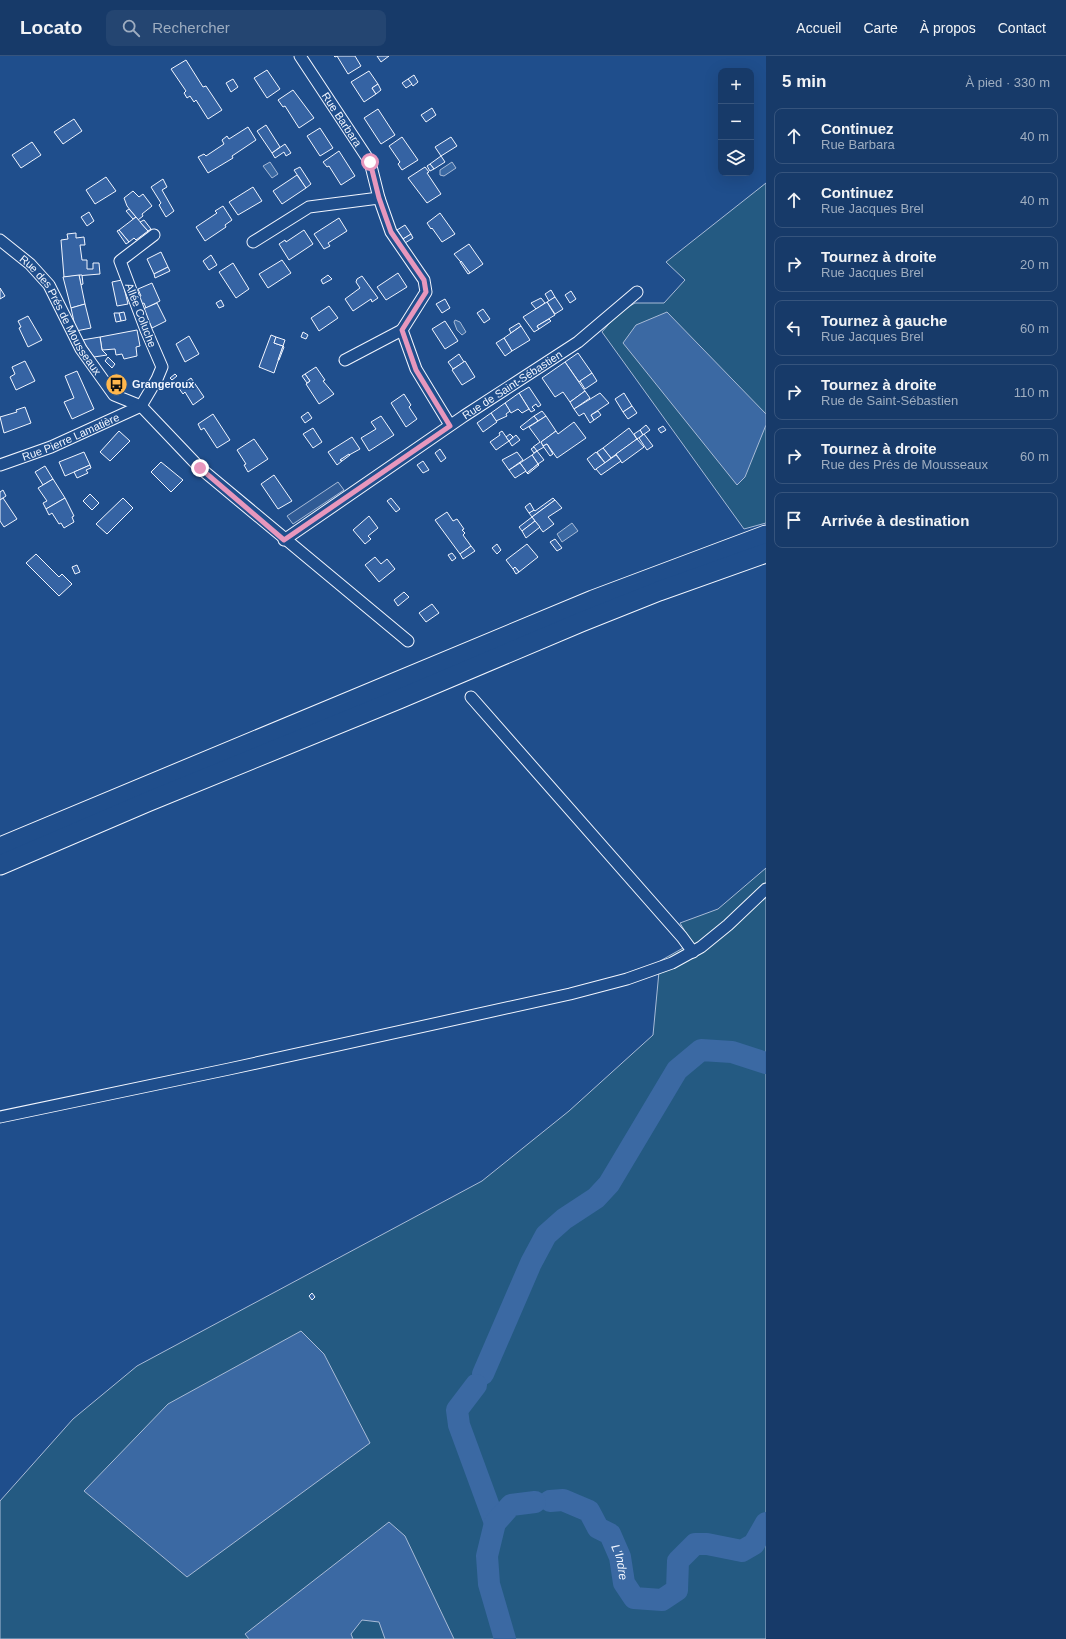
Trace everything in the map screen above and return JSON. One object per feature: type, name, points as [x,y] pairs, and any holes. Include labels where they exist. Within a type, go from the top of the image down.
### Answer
[{"type":"highway","points":[[0,847],[593,600],[766,535]]},
{"type":"highway","points":[[0,865],[147,802],[392,702],[587,620],[659,591],[766,553]]},
{"type":"street","name":"Rue Barbara","points":[[300,56],[370,162],[379,198],[391,232],[424,280],[426,292],[402,330]]},
{"type":"street","points":[[253,242],[309,207],[379,198]]},
{"type":"street","name":"Allée Coluche","points":[[141,406],[157,379],[162,367],[146,330],[120,261],[154,235]]},
{"type":"street","name":"Rue des Prés de Mousseaux","points":[[0,240],[30,264],[49,285],[81,349],[114,395],[141,406],[200,468],[284,540],[408,641]]},
{"type":"street","name":"Rue de Saint-Sébastien","points":[[284,540],[450,426],[578,342],[636,292]]},
{"type":"street","points":[[345,360],[402,330],[416,370],[450,426]]},
{"type":"street","name":"Rue Pierre Lamatière","points":[[0,465],[51,447],[141,406]]},
{"type":"street","points":[[471,697],[682,937],[693,952]]},
{"type":"street","points":[[0,1117],[570,994],[627,979],[672,963],[693,952],[716,936],[766,889]]},
{"type":"shaded area","points":[[270,162],[278,174],[272,178],[263,166]]},
{"type":"shaded area","points":[[452,162],[456,168],[444,176],[440,175],[440,170]]},
{"type":"shaded area","points":[[766,183],[766,523],[744,529],[602,332],[618,313],[635,303],[664,303],[685,280],[666,262]]},
{"type":"shaded area","points":[[667,312],[766,414],[766,425],[745,477],[737,485],[623,343],[636,325]]},
{"type":"shaded area","points":[[455,320],[460,322],[466,332],[462,335],[457,330],[454,322]]},
{"type":"shaded area","points":[[338,482],[344,490],[293,524],[287,516]]},
{"type":"shaded area","points":[[572,523],[578,531],[562,542],[557,534]]},
{"type":"shaded area","points":[[766,868],[766,1639],[0,1639],[0,1501],[73,1419],[137,1366],[482,1181],[569,1111],[653,1035],[660,961],[692,943],[680,923],[718,909]]},
{"type":"shaded area","points":[[301,1331],[324,1354],[370,1443],[187,1577],[84,1491],[168,1404]]},
{"type":"shaded area","points":[[389,1522],[405,1536],[454,1639],[385,1639],[379,1622],[362,1620],[351,1634],[353,1639],[249,1639],[245,1634]]},
{"type":"building","points":[[337,56],[355,56],[361,66],[348,74]]},
{"type":"building","points":[[377,56],[389,56],[381,62]]},
{"type":"building","points":[[186,60],[203,87],[206,86],[222,110],[208,119],[196,100],[194,102],[190,96],[187,98],[184,93],[186,91],[171,69]]},
{"type":"building","points":[[267,70],[280,89],[267,98],[254,78]]},
{"type":"building","points":[[369,71],[378,84],[372,88],[376,94],[364,102],[351,82]]},
{"type":"building","points":[[414,75],[418,82],[413,86],[408,79]]},
{"type":"building","points":[[233,79],[238,87],[231,92],[226,83]]},
{"type":"building","points":[[408,79],[412,84],[406,88],[402,83]]},
{"type":"building","points":[[378,84],[381,90],[376,94],[372,88]]},
{"type":"building","points":[[293,90],[314,118],[299,128],[285,106],[283,107],[278,100]]},
{"type":"building","points":[[432,108],[436,115],[426,122],[421,115]]},
{"type":"building","points":[[378,109],[395,135],[381,144],[364,118]]},
{"type":"building","points":[[74,119],[82,131],[63,144],[54,132]]},
{"type":"building","points":[[266,125],[280,147],[272,153],[257,131]]},
{"type":"building","points":[[248,127],[256,140],[232,156],[233,158],[208,173],[198,157],[204,154],[206,156],[224,144],[222,140],[227,136],[229,139]]},
{"type":"building","points":[[320,128],[333,148],[320,156],[307,136]]},
{"type":"building","points":[[402,137],[418,160],[402,170],[398,164],[400,162],[389,146]]},
{"type":"building","points":[[451,137],[457,146],[441,156],[435,147]]},
{"type":"building","points":[[32,142],[41,155],[21,168],[12,155]]},
{"type":"building","points":[[285,144],[291,153],[286,156],[284,152],[275,158],[272,153]]},
{"type":"building","points":[[339,151],[355,176],[341,185],[329,166],[327,167],[323,162]]},
{"type":"building","points":[[441,156],[445,162],[434,169],[430,164]]},
{"type":"building","points":[[430,164],[434,169],[430,171],[427,166]]},
{"type":"building","points":[[300,167],[311,184],[306,188],[294,170]]},
{"type":"building","points":[[425,167],[429,172],[427,173],[441,194],[427,203],[408,178]]},
{"type":"building","points":[[297,175],[306,188],[282,204],[273,191]]},
{"type":"building","points":[[106,177],[116,191],[95,204],[86,190]]},
{"type":"building","points":[[163,179],[167,187],[162,190],[174,211],[166,217],[159,205],[161,203],[151,187]]},
{"type":"building","points":[[253,187],[262,201],[238,215],[229,202]]},
{"type":"building","points":[[133,191],[139,197],[143,194],[152,206],[142,214],[143,216],[138,220],[127,206],[124,198]]},
{"type":"building","points":[[223,206],[232,220],[225,225],[226,227],[205,241],[196,227],[217,213],[215,211]]},
{"type":"building","points":[[129,209],[136,217],[133,219],[126,211]]},
{"type":"building","points":[[89,212],[94,221],[87,226],[81,217]]},
{"type":"building","points":[[440,213],[455,234],[442,242],[427,223]]},
{"type":"building","points":[[136,217],[148,231],[136,240],[134,238],[129,242],[119,230]]},
{"type":"building","points":[[339,218],[347,231],[328,243],[330,246],[324,249],[314,234]]},
{"type":"building","points":[[144,220],[151,229],[148,231],[140,222]]},
{"type":"building","points":[[405,225],[411,234],[403,239],[397,230]]},
{"type":"building","points":[[119,230],[129,242],[126,244],[117,231]]},
{"type":"building","points":[[304,230],[313,244],[289,260],[279,244],[285,240],[286,242]]},
{"type":"building","points":[[76,233],[76,238],[84,237],[85,245],[80,245],[82,260],[87,260],[87,269],[93,269],[93,263],[99,263],[100,274],[64,277],[61,240],[68,239],[67,234]]},
{"type":"building","points":[[411,234],[413,238],[405,243],[403,239]]},
{"type":"building","points":[[469,244],[483,264],[470,273],[454,254]]},
{"type":"building","points":[[161,252],[168,267],[154,274],[147,259]]},
{"type":"building","points":[[211,255],[217,265],[209,270],[203,261]]},
{"type":"building","points":[[282,260],[291,273],[268,288],[259,274]]},
{"type":"building","points":[[461,261],[470,273],[468,274],[460,262]]},
{"type":"building","points":[[233,263],[249,289],[236,298],[219,272]]},
{"type":"building","points":[[168,267],[170,271],[155,278],[154,274]]},
{"type":"building","points":[[398,273],[407,287],[386,300],[377,287]]},
{"type":"building","points":[[79,275],[82,275],[83,284],[81,285]]},
{"type":"building","points":[[79,275],[85,304],[71,308],[63,277]]},
{"type":"building","points":[[328,275],[332,279],[323,284],[321,280]]},
{"type":"building","points":[[362,276],[378,298],[372,302],[371,299],[353,311],[345,299],[360,288],[356,282],[357,279]]},
{"type":"building","points":[[122,280],[128,304],[117,306],[112,282]]},
{"type":"building","points":[[152,283],[160,301],[146,308],[144,303],[141,304],[138,297],[141,296],[138,289]]},
{"type":"building","points":[[0,288],[5,296],[0,299]]},
{"type":"building","points":[[551,290],[555,297],[549,301],[545,294]]},
{"type":"building","points":[[571,291],[576,299],[570,303],[565,295]]},
{"type":"building","points":[[555,297],[563,309],[555,314],[547,302]]},
{"type":"building","points":[[541,298],[545,303],[536,309],[531,303]]},
{"type":"building","points":[[445,299],[450,308],[442,313],[436,304]]},
{"type":"building","points":[[221,300],[224,306],[219,308],[216,303]]},
{"type":"building","points":[[547,302],[555,315],[537,326],[539,329],[534,332],[523,317]]},
{"type":"building","points":[[157,303],[166,321],[152,328],[143,309]]},
{"type":"building","points":[[85,304],[91,328],[76,331],[71,308]]},
{"type":"building","points":[[329,306],[338,318],[319,331],[311,318]]},
{"type":"building","points":[[483,309],[490,319],[484,323],[477,313]]},
{"type":"building","points":[[124,312],[126,320],[121,321],[119,313]]},
{"type":"building","points":[[114,313],[119,313],[121,321],[116,322]]},
{"type":"building","points":[[28,316],[42,340],[28,347],[19,328],[21,327],[18,321]]},
{"type":"building","points":[[549,319],[551,321],[539,329],[537,326]]},
{"type":"building","points":[[445,321],[458,341],[445,349],[432,329]]},
{"type":"building","points":[[519,323],[521,326],[511,333],[509,329]]},
{"type":"building","points":[[521,326],[530,340],[512,351],[504,338]]},
{"type":"building","points":[[137,330],[140,346],[136,347],[137,356],[124,359],[122,354],[116,355],[115,349],[102,350],[100,337]]},
{"type":"building","points":[[303,332],[308,335],[306,339],[301,337]]},
{"type":"building","points":[[271,335],[276,337],[274,343],[283,346],[274,373],[259,367]]},
{"type":"building","points":[[189,336],[199,354],[185,362],[176,344]]},
{"type":"building","points":[[100,337],[102,350],[107,355],[94,357],[82,340]]},
{"type":"building","points":[[276,337],[285,340],[283,346],[274,343]]},
{"type":"building","points":[[504,338],[512,351],[505,356],[496,343]]},
{"type":"building","points":[[283,346],[284,347],[278,360]]},
{"type":"building","points":[[578,353],[592,373],[579,382],[565,362]]},
{"type":"building","points":[[459,354],[464,362],[453,369],[448,362]]},
{"type":"building","points":[[108,357],[115,364],[112,368],[105,361]]},
{"type":"building","points":[[25,361],[35,381],[16,390],[10,377],[15,374],[12,367]]},
{"type":"building","points":[[465,361],[475,377],[462,385],[452,370]]},
{"type":"building","points":[[565,362],[585,391],[570,402],[563,392],[555,397],[542,378]]},
{"type":"building","points":[[316,367],[325,380],[323,381],[334,394],[319,404],[306,384],[310,381],[305,374]]},
{"type":"building","points":[[77,371],[94,409],[72,419],[64,402],[74,398],[65,376]]},
{"type":"building","points":[[592,373],[597,381],[585,389],[580,381]]},
{"type":"building","points":[[175,374],[177,376],[172,380],[170,378]]},
{"type":"building","points":[[305,374],[310,381],[307,383],[302,376]]},
{"type":"building","points":[[191,378],[204,397],[193,405],[185,392],[183,394],[178,387]]},
{"type":"building","points":[[529,387],[541,405],[538,407],[536,404],[532,407],[535,410],[531,412],[519,393]]},
{"type":"building","points":[[585,391],[590,398],[574,409],[570,402]]},
{"type":"building","points":[[519,393],[529,409],[522,413],[518,409],[511,413],[505,403]]},
{"type":"building","points":[[600,393],[609,403],[591,415],[594,420],[590,423],[584,413],[579,416],[574,409]]},
{"type":"building","points":[[624,393],[632,406],[623,412],[615,399]]},
{"type":"building","points":[[404,394],[411,405],[409,407],[417,419],[406,427],[391,403]]},
{"type":"building","points":[[505,403],[510,411],[506,414],[507,416],[496,421],[491,413]]},
{"type":"building","points":[[632,406],[637,413],[628,419],[623,412]]},
{"type":"building","points":[[25,407],[31,423],[4,433],[0,417],[17,412],[16,410]]},
{"type":"building","points":[[542,411],[546,416],[538,421],[534,416]]},
{"type":"building","points":[[598,411],[601,415],[594,420],[591,415]]},
{"type":"building","points":[[308,412],[312,418],[305,423],[301,417]]},
{"type":"building","points":[[491,413],[497,422],[483,432],[477,423]]},
{"type":"building","points":[[213,414],[230,440],[217,448],[204,428],[201,430],[198,424]]},
{"type":"building","points":[[381,416],[394,435],[369,451],[361,438],[376,429],[371,422]]},
{"type":"building","points":[[534,416],[538,421],[523,430],[520,427]]},
{"type":"building","points":[[546,416],[556,431],[541,442],[544,447],[537,451],[533,447],[540,442],[529,427]]},
{"type":"building","points":[[574,422],[586,438],[557,458],[547,444],[543,446],[541,442],[556,431],[558,434]]},
{"type":"building","points":[[646,425],[650,430],[643,435],[640,430]]},
{"type":"building","points":[[663,426],[666,430],[661,433],[658,429]]},
{"type":"building","points":[[313,428],[322,442],[313,448],[303,434]]},
{"type":"building","points":[[629,428],[637,439],[611,458],[603,448]]},
{"type":"building","points":[[640,430],[643,435],[637,439],[634,434]]},
{"type":"building","points":[[119,431],[130,441],[110,461],[100,452]]},
{"type":"building","points":[[502,431],[509,441],[496,450],[490,442],[500,435],[499,433]]},
{"type":"building","points":[[510,434],[513,437],[509,441],[506,437]]},
{"type":"building","points":[[644,434],[653,446],[647,450],[639,438]]},
{"type":"building","points":[[516,435],[520,440],[512,446],[509,441]]},
{"type":"building","points":[[352,437],[360,449],[340,460],[342,461],[337,465],[328,452]]},
{"type":"building","points":[[254,439],[268,459],[248,472],[244,465],[246,464],[237,450]]},
{"type":"building","points":[[637,439],[644,447],[622,463],[616,454]]},
{"type":"building","points":[[547,444],[553,454],[550,456],[543,446]]},
{"type":"building","points":[[534,447],[537,451],[534,453],[531,449]]},
{"type":"building","points":[[603,448],[611,458],[605,463],[597,452]]},
{"type":"building","points":[[440,449],[446,458],[441,462],[435,453]]},
{"type":"building","points":[[537,451],[544,460],[538,464],[532,455]]},
{"type":"building","points":[[84,452],[90,465],[65,476],[59,462]]},
{"type":"building","points":[[517,452],[523,460],[509,470],[502,460]]},
{"type":"building","points":[[596,452],[605,463],[595,470],[587,459]]},
{"type":"building","points":[[349,454],[350,455],[342,461],[340,460]]},
{"type":"building","points":[[532,455],[538,464],[527,473],[520,463]]},
{"type":"building","points":[[616,455],[621,461],[601,475],[596,469]]},
{"type":"building","points":[[423,461],[429,470],[423,473],[417,465]]},
{"type":"building","points":[[161,462],[183,480],[171,492],[151,472]]},
{"type":"building","points":[[520,463],[526,471],[515,478],[509,470]]},
{"type":"building","points":[[538,464],[539,465],[528,474],[527,473]]},
{"type":"building","points":[[90,465],[91,468],[86,470],[88,473],[77,478],[74,472]]},
{"type":"building","points":[[45,466],[53,479],[43,485],[35,472]]},
{"type":"building","points":[[274,475],[292,501],[278,509],[261,484]]},
{"type":"building","points":[[53,479],[65,498],[46,509],[43,503],[47,501],[38,488]]},
{"type":"building","points":[[3,490],[6,496],[0,500],[0,492]]},
{"type":"building","points":[[90,494],[99,503],[92,510],[83,501]]},
{"type":"building","points":[[3,498],[17,519],[4,527],[0,521],[0,500]]},
{"type":"building","points":[[65,498],[74,516],[72,517],[74,522],[64,528],[61,523],[59,524],[52,513],[49,515],[46,509]]},
{"type":"building","points":[[123,498],[133,508],[107,534],[96,524]]},
{"type":"building","points":[[391,498],[400,509],[396,512],[387,501]]},
{"type":"building","points":[[553,498],[555,500],[532,517],[529,513],[534,510],[535,511]]},
{"type":"building","points":[[555,500],[562,508],[548,517],[554,524],[543,532],[532,517]]},
{"type":"building","points":[[530,503],[534,510],[529,513],[525,507]]},
{"type":"building","points":[[447,512],[453,521],[457,519],[464,529],[462,530],[465,533],[463,535],[471,546],[460,554],[435,520]]},
{"type":"building","points":[[369,516],[378,528],[368,536],[371,539],[365,544],[353,530]]},
{"type":"building","points":[[532,517],[535,521],[522,531],[519,527]]},
{"type":"building","points":[[535,521],[540,527],[526,538],[522,531]]},
{"type":"building","points":[[555,539],[562,548],[557,551],[550,542]]},
{"type":"building","points":[[497,544],[501,550],[497,554],[492,548]]},
{"type":"building","points":[[527,544],[538,557],[519,572],[515,567],[513,569],[506,560]]},
{"type":"building","points":[[471,546],[475,551],[463,559],[460,554]]},
{"type":"building","points":[[452,553],[456,558],[452,561],[448,555]]},
{"type":"building","points":[[36,554],[59,577],[62,574],[72,584],[59,596],[26,563]]},
{"type":"building","points":[[375,557],[381,564],[387,559],[395,569],[379,582],[365,565]]},
{"type":"building","points":[[77,565],[80,572],[75,574],[72,567]]},
{"type":"building","points":[[515,567],[519,572],[516,574],[513,569]]},
{"type":"building","points":[[404,592],[409,597],[398,606],[394,600]]},
{"type":"building","points":[[432,604],[439,613],[426,622],[419,613]]},
{"type":"building","points":[[312,1293],[315,1297],[312,1300],[309,1296]]},
{"type":"waterway","points":[[483,1374],[531,1263],[546,1235],[564,1219],[596,1198],[609,1184],[677,1070],[701,1050],[732,1052],[766,1063]]},
{"type":"waterway","points":[[476,1385],[457,1410],[459,1425],[495,1523]]},
{"type":"waterway","name":"L'Indre","points":[[550,1501],[563,1500],[589,1511],[598,1528],[610,1534],[620,1557],[624,1583],[634,1598],[662,1600],[677,1590],[678,1561],[695,1544],[707,1544],[742,1551],[754,1544],[766,1523]]},
{"type":"waterway","name":"L'Indre","points":[[505,1639],[489,1584],[487,1556],[495,1523],[511,1505],[535,1502]]},
{"type":"place","name":"Grangeroux","points":[[117,384]]},
{"type":"route","points":[[200,468],[284,540],[450,426],[416,370],[402,330],[426,292],[424,280],[391,232],[379,198],[370,162]]}]
